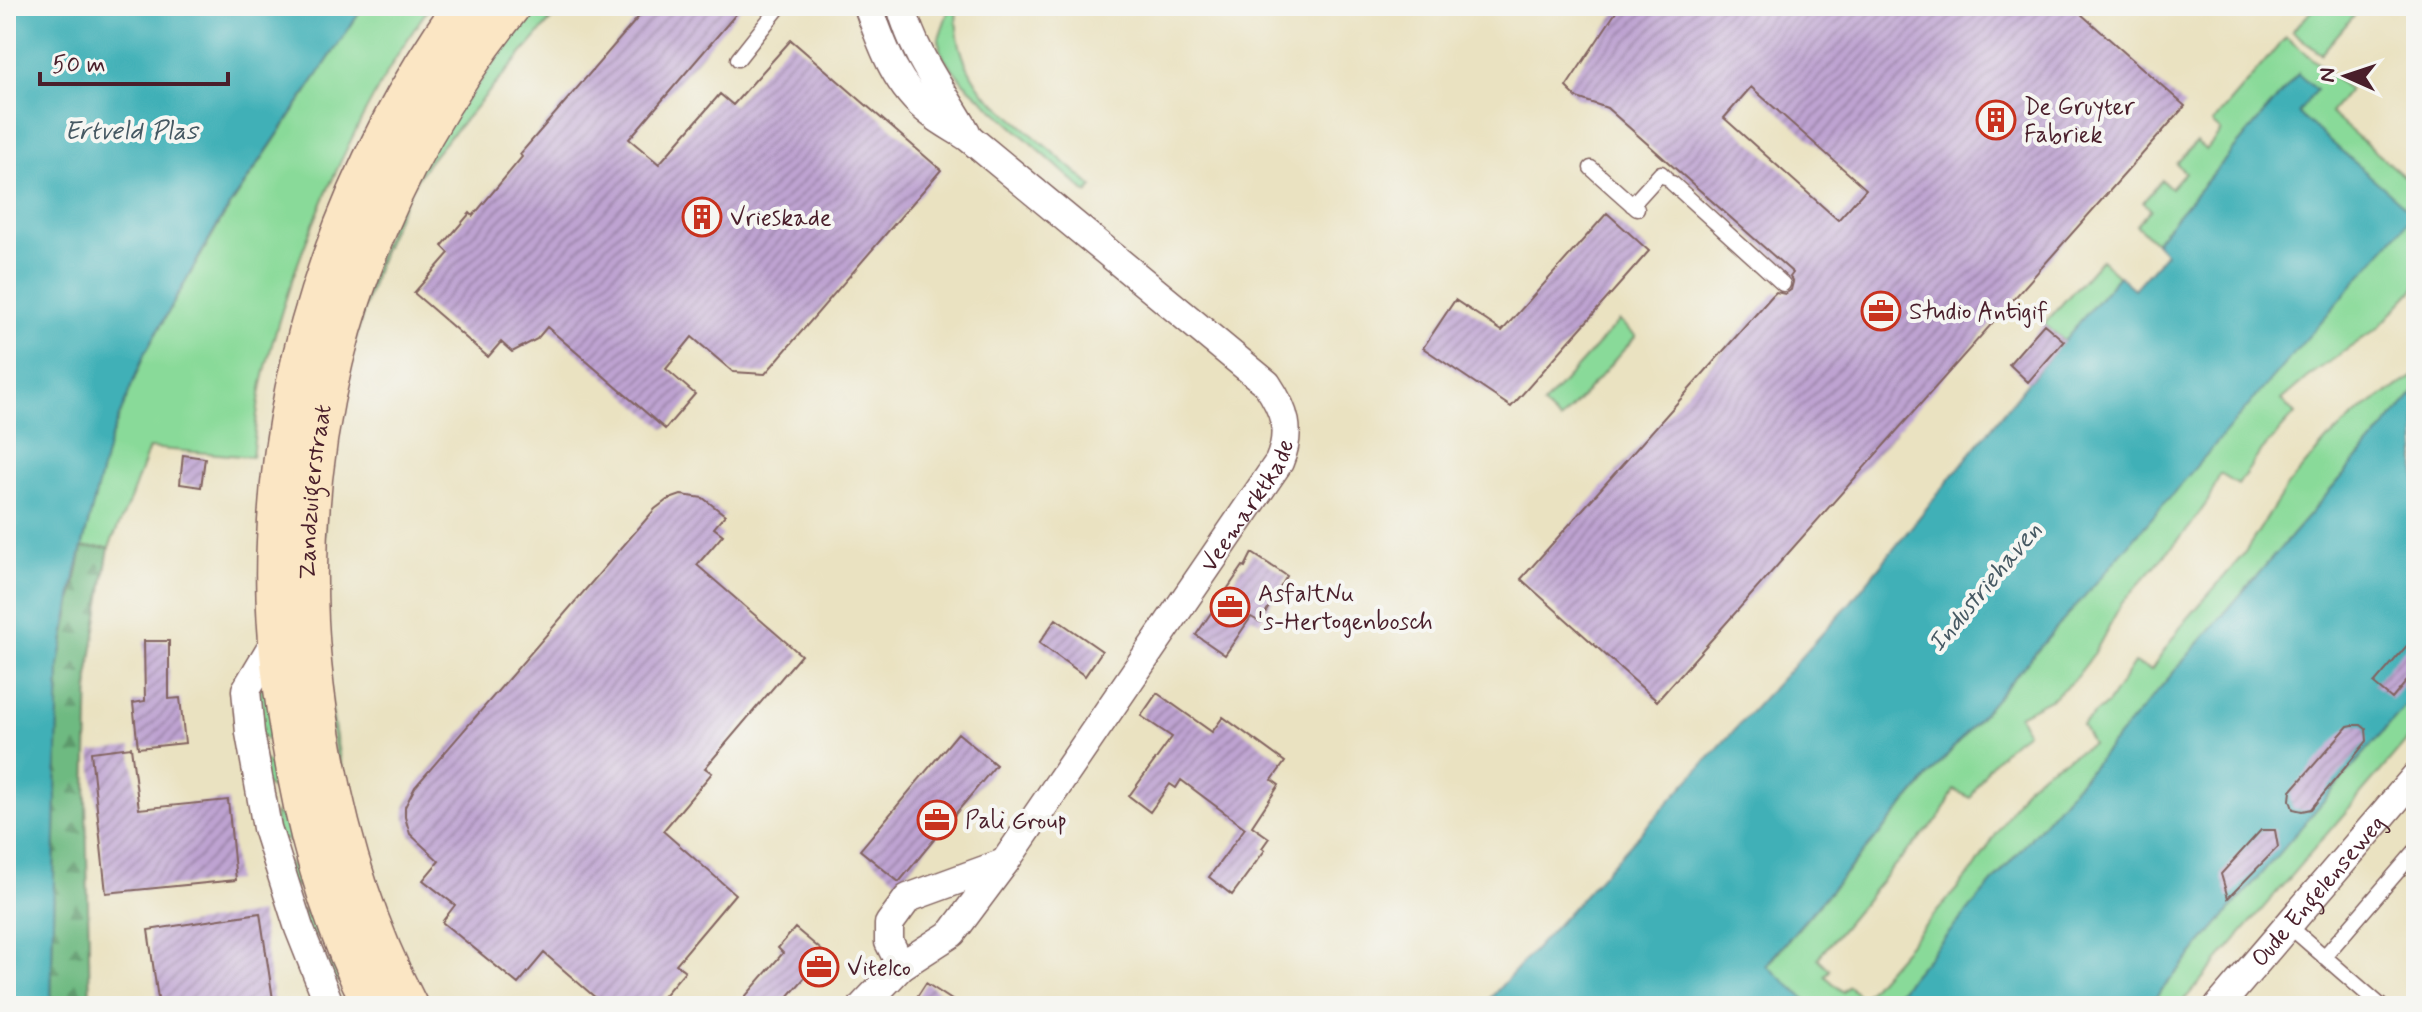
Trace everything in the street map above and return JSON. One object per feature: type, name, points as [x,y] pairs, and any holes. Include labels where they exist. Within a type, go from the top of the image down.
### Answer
[{"type":"main road","name":"Zandzuigerstraat","points":[[374,1006],[335,913],[306,820],[288,722],[278,636],[276,542],[285,450],[299,367],[322,289],[353,202],[379,147],[464,6]]},
{"type":"main road","name":"Zandzuigerstraat","points":[[407,1006],[363,903],[335,814],[317,719],[308,635],[307,543],[314,455],[329,373],[350,299],[382,214],[408,159],[437,111],[488,33],[510,6]]},
{"type":"street","name":"Veemarktkade","points":[[863,1006],[901,966],[952,933],[1005,862],[1279,462],[1285,448],[1286,428],[1283,407],[1267,384],[968,137],[929,112],[901,81],[884,52],[868,6]]},
{"type":"street","name":"Veemarktkade","points":[[901,6],[925,68],[942,90],[968,137]]},
{"type":"street","points":[[278,636],[246,690],[250,733],[267,828],[299,928],[330,1006]]},
{"type":"street","name":"Oude Engelenseweg","points":[[2219,1006],[2416,776]]},
{"type":"street","points":[[901,966],[889,942],[889,924],[908,898],[1005,862]]},
{"type":"lane","points":[[738,59],[780,6]]},
{"type":"lane","points":[[1591,168],[1634,207],[1661,173],[1783,284]]},
{"type":"lane","points":[[2324,957],[2416,850]]},
{"type":"lane","points":[[2288,925],[2381,1006]]},
{"type":"green space","points":[[364,6],[430,6],[376,92],[308,237],[274,336],[257,411],[252,457],[149,448],[109,547],[82,548],[109,442],[144,355],[220,222]]},
{"type":"green space","points":[[539,6],[563,6],[433,156],[398,215],[360,323],[342,393],[330,465],[324,537],[323,610],[328,682],[339,754],[355,825],[376,895],[424,1006],[420,1006],[383,920],[354,831],[333,739],[322,646],[319,552],[326,459],[344,367],[371,277],[401,199],[434,142]]},
{"type":"green space","points":[[950,6],[957,6],[957,29],[962,51],[970,72],[983,92],[1093,187],[1087,193],[964,83],[945,59],[939,38]]},
{"type":"green space","points":[[2317,6],[2362,6],[2321,54],[2292,31]]},
{"type":"green space","points":[[2286,37],[2349,90],[2330,113],[2416,187],[2416,287],[2378,328],[2309,376],[2281,400],[2295,414],[2259,454],[2238,485],[2220,474],[2208,501],[2189,528],[2121,604],[2094,654],[2074,680],[2052,698],[2019,715],[2027,732],[1994,761],[1971,798],[1954,790],[1941,816],[1892,868],[1818,958],[1830,970],[1825,976],[1843,992],[1848,986],[1862,998],[1975,868],[2025,788],[2044,771],[2092,744],[2082,725],[2108,703],[2134,663],[2151,670],[2182,625],[2243,555],[2288,485],[2326,441],[2365,407],[2416,375],[2416,391],[1886,1006],[1813,1006],[1766,966],[2413,214],[2297,113],[2298,74],[2155,242],[2136,225],[2151,209],[2143,202],[2162,180],[2171,188],[2185,172],[2176,164],[2196,142],[2206,150],[2221,131],[2212,123]]},
{"type":"green space","points":[[2101,260],[2119,276],[2064,341],[2044,324]]},
{"type":"green space","points":[[1619,321],[1636,336],[1560,421],[1543,405]]},
{"type":"green space","points":[[109,547],[89,672],[86,799],[90,1006],[51,1006],[59,665],[82,548]]},
{"type":"green space","points":[[268,680],[345,984],[323,976],[320,960],[335,962],[327,942],[306,932],[302,910],[314,915],[310,893],[289,882],[287,863],[299,869],[302,867],[297,846],[276,835],[275,813],[286,819],[289,816],[284,797],[264,783],[264,760],[278,766],[274,744],[255,731],[252,700]]},
{"type":"green space","points":[[2416,693],[2416,730],[2179,1006],[2148,1006]]},
{"type":"water","name":"Ertveld Plas","points":[[6,6],[364,6],[219,222],[144,355],[109,442],[76,571],[59,665],[51,1006],[6,1006]]},
{"type":"water","name":"Industriehaven","points":[[2298,74],[2316,90],[2298,113],[2414,214],[1766,965],[1813,1006],[1483,1006],[1851,602],[2028,382],[2119,276],[2134,289],[2166,253],[2155,242]]},
{"type":"water","points":[[2416,391],[2416,693],[2148,1006],[1886,1006]]},
{"type":"building","name":"Vrieskade","points":[[648,6],[743,6],[629,139],[659,164],[720,94],[733,105],[791,40],[941,170],[765,374],[733,372],[692,337],[666,369],[695,394],[665,429],[547,327],[537,339],[512,352],[501,342],[488,357],[414,293],[449,253],[442,246],[470,213],[473,216],[522,157],[520,154]]},
{"type":"building","points":[[1620,6],[2072,6],[2185,106],[1657,701],[1521,579],[1772,296],[1776,292],[1785,294],[1791,290],[1793,282],[1790,277],[1793,273],[1607,108],[1577,98],[1566,87]],"holes":[[[1751,87],[1866,189],[1838,220],[1724,118]]]},
{"type":"building","points":[[1607,213],[1649,251],[1511,407],[1423,348],[1455,300],[1502,331]]},
{"type":"building","points":[[2044,324],[2064,341],[2028,382],[2009,364]]},
{"type":"building","points":[[183,455],[205,458],[201,487],[180,484]]},
{"type":"building","points":[[681,495],[703,498],[725,515],[714,528],[723,535],[697,565],[801,655],[705,768],[712,773],[663,831],[735,894],[676,964],[685,971],[655,1006],[605,1006],[544,953],[518,984],[442,922],[455,905],[423,880],[439,861],[410,834],[405,807],[415,787],[655,509]]},
{"type":"building","points":[[1252,553],[1287,576],[1260,622],[1251,617],[1225,655],[1196,635]]},
{"type":"building","points":[[1056,619],[1102,651],[1085,676],[1039,643]]},
{"type":"building","points":[[2416,635],[2416,670],[2392,699],[2374,684]]},
{"type":"building","points":[[144,641],[169,641],[169,699],[180,698],[185,743],[138,748],[133,703],[145,701]]},
{"type":"building","points":[[1157,693],[1212,732],[1223,717],[1285,762],[1272,780],[1279,785],[1252,826],[1269,838],[1262,848],[1265,850],[1232,895],[1209,877],[1245,828],[1181,780],[1176,788],[1170,784],[1150,812],[1129,796],[1172,737],[1141,716]]},
{"type":"building","points":[[2348,726],[2366,729],[2367,741],[2311,809],[2293,809],[2291,791]]},
{"type":"building","points":[[958,733],[996,765],[899,882],[860,850]]},
{"type":"building","points":[[131,747],[139,809],[228,800],[236,880],[106,893],[91,752]]},
{"type":"building","points":[[2261,830],[2275,830],[2278,847],[2228,898],[2221,874]]},
{"type":"building","points":[[260,913],[274,1006],[159,1006],[148,930]]},
{"type":"building","points":[[795,928],[831,958],[813,979],[808,974],[780,1006],[737,1006],[783,953],[778,948]]},
{"type":"building","points":[[926,983],[961,1006],[911,1006]]},
{"type":"place","name":"De Gruyter Fabriek","points":[[1996,120]]},
{"type":"place","name":"Vrieskade","points":[[702,217]]},
{"type":"place","name":"Studio Antigif","points":[[1881,311]]},
{"type":"place","name":"AsfaltNu 's-Hertogenbosch","points":[[1230,607]]},
{"type":"place","name":"Pali Group","points":[[937,820]]},
{"type":"place","name":"Vitelco","points":[[819,967]]}]
